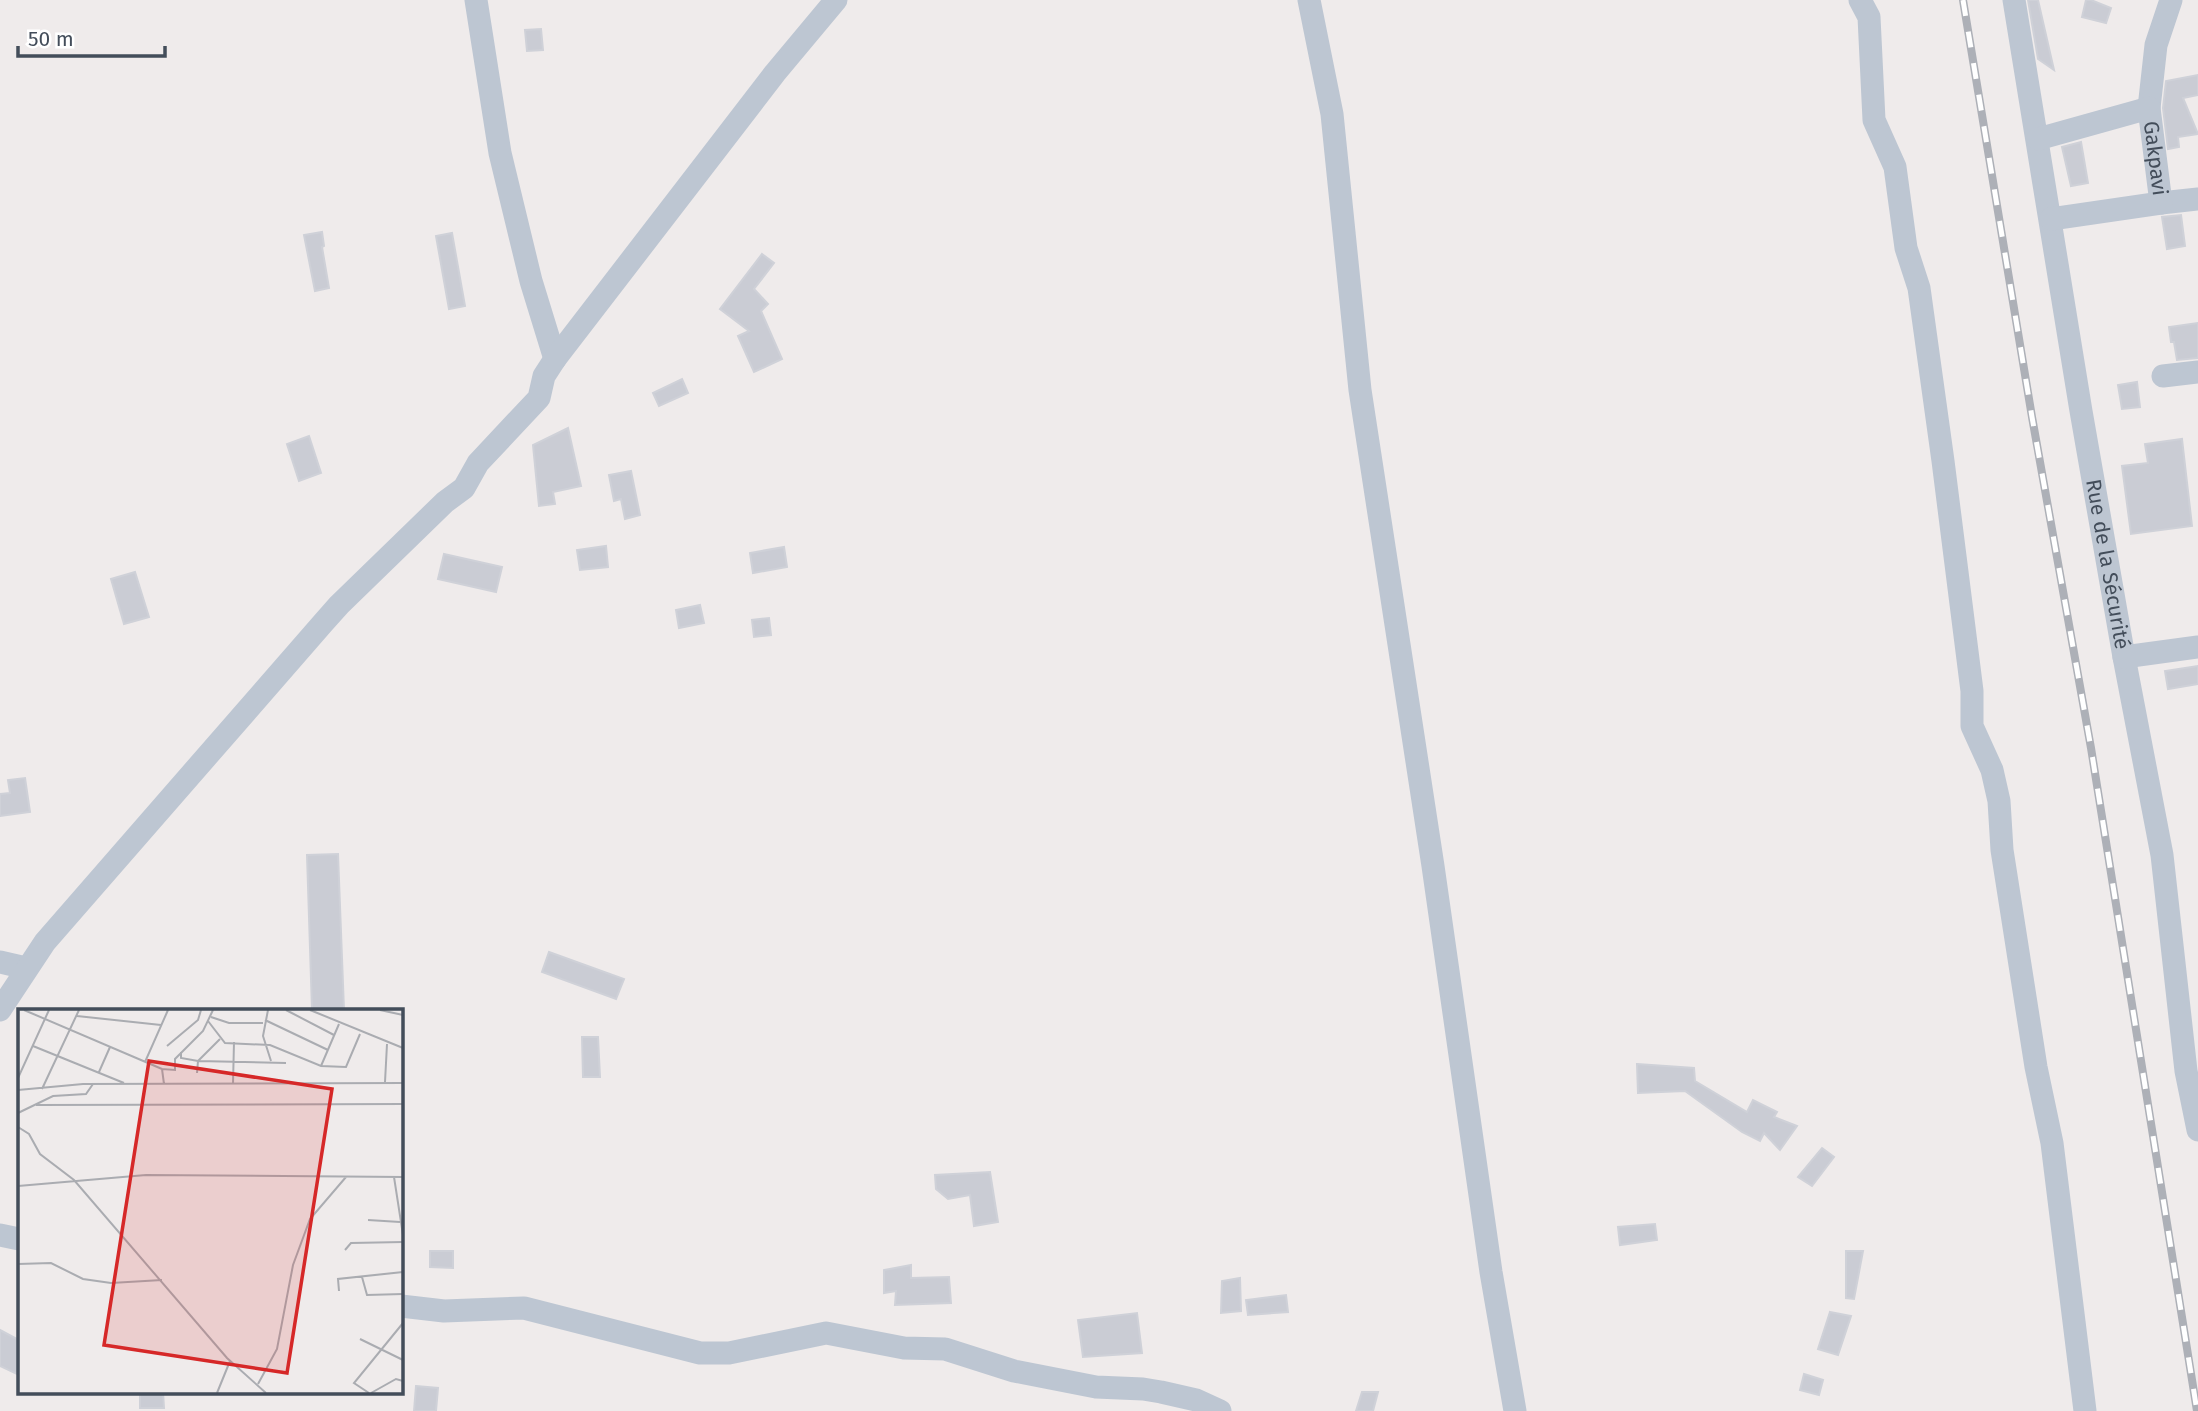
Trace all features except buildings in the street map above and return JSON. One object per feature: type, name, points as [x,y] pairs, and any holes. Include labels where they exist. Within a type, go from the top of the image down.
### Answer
[{"type":"street","points":[[476,0],[500,152],[531,281],[555,359]]},
{"type":"street","points":[[0,1010],[45,942],[339,605],[445,502],[464,488],[478,463],[539,398],[544,376],[555,359],[775,73],[836,0]]},
{"type":"street","points":[[1309,0],[1332,114],[1360,390],[1433,866],[1490,1272],[1515,1411]]},
{"type":"street","points":[[1860,0],[1869,17],[1874,120],[1895,167],[1906,248],[1919,288],[1972,691],[1972,726],[1992,770],[1999,801],[2002,850],[2036,1067],[2052,1143],[2085,1411]]},
{"type":"street","name":"Rue de la Sécurité","points":[[2014,0],[2124,657],[2162,855],[2186,1071],[2198,1130]]},
{"type":"street","points":[[2149,108],[2156,45],[2171,0]]},
{"type":"street","name":"Gakpavi","points":[[2038,139],[2149,108],[2161,203],[2198,199]]},
{"type":"street","points":[[2051,219],[2161,203]]},
{"type":"street","points":[[2164,376],[2198,372]]},
{"type":"street","points":[[2124,657],[2198,647]]},
{"type":"street","points":[[0,962],[26,968]]},
{"type":"street","points":[[0,1235],[18,1239]]},
{"type":"street","points":[[402,1306],[444,1311],[524,1308],[700,1353],[729,1353],[826,1333],[904,1348],[945,1349],[1014,1371],[1096,1387],[1161,1392],[1196,1400],[1220,1411]]},
{"type":"railway","points":[[1963,0],[2032,417],[2091,748],[2197,1411]]}]
